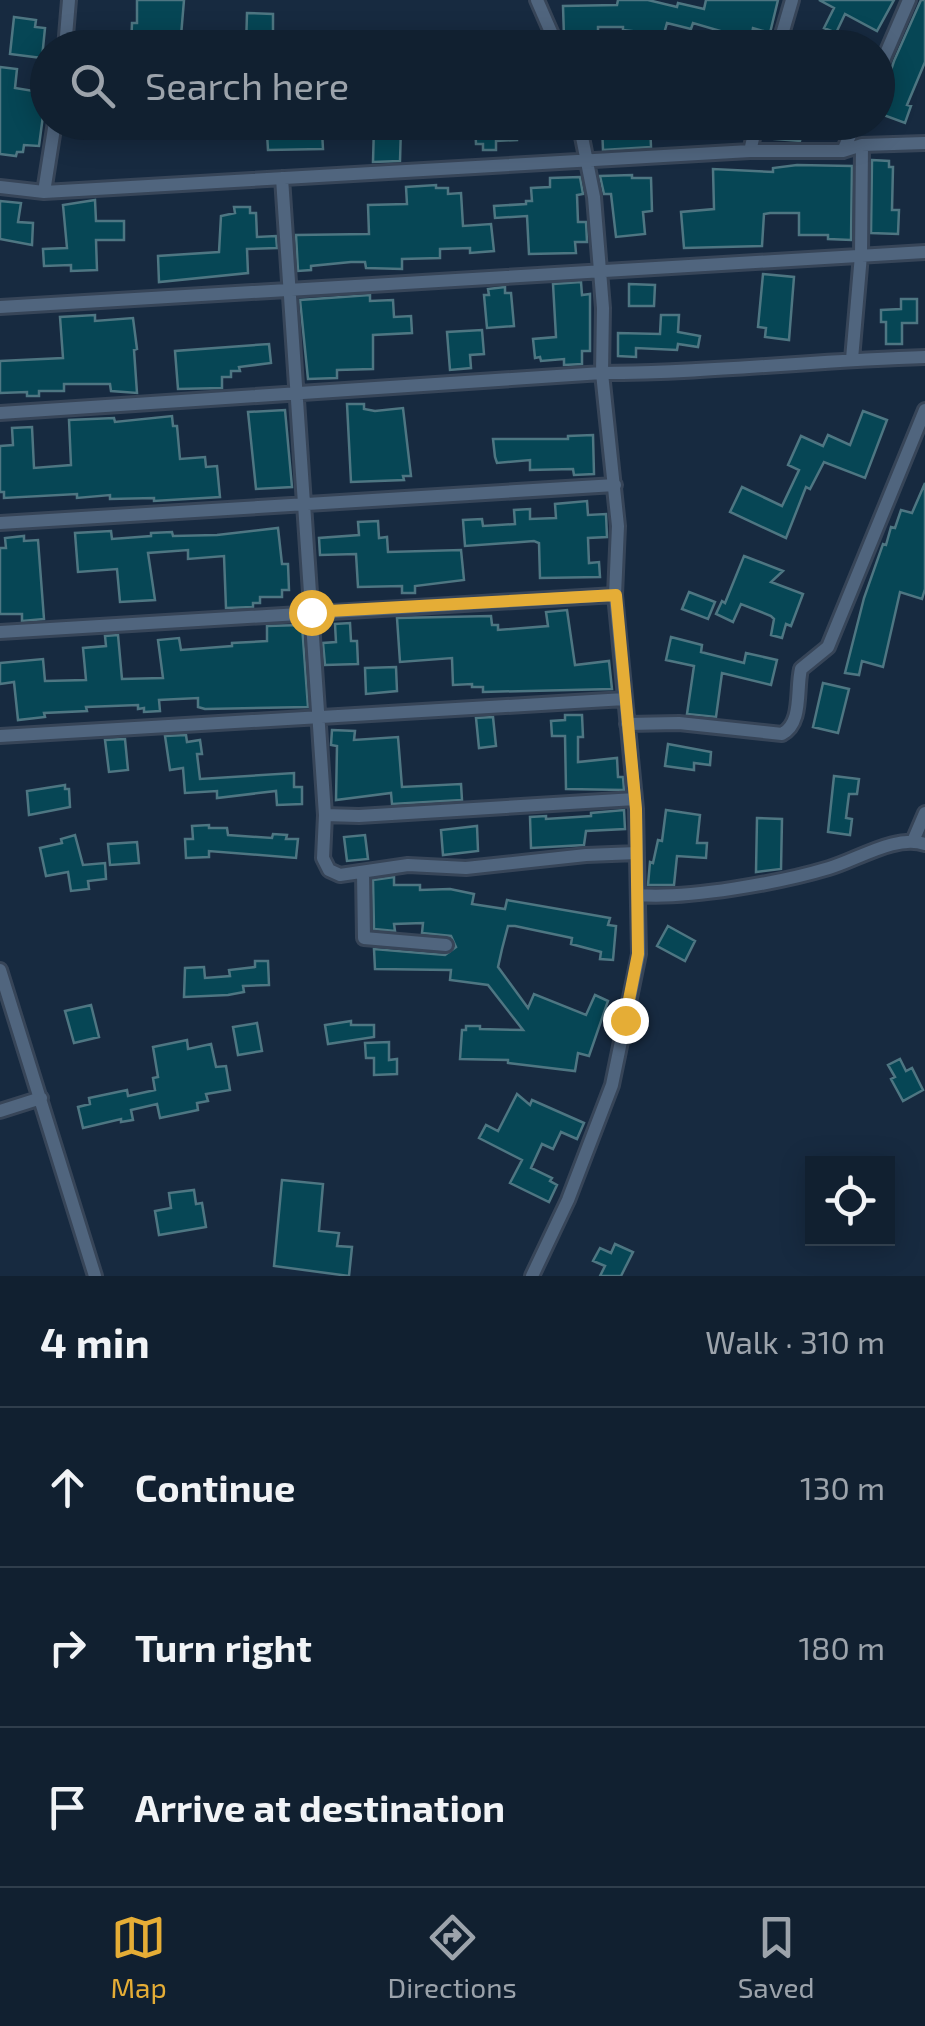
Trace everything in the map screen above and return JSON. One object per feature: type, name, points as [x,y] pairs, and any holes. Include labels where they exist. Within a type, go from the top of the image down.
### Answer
[{"type":"street","points":[[66,30],[69,0]]},
{"type":"street","points":[[538,0],[550,30]]},
{"type":"street","points":[[783,30],[792,0]]},
{"type":"street","points":[[895,33],[909,0]]},
{"type":"street","points":[[44,192],[52,140]]},
{"type":"street","points":[[532,1276],[568,1200],[612,1085],[638,954],[635,799],[616,595],[618,526],[602,373],[603,308],[594,196],[583,140]]},
{"type":"street","points":[[750,150],[753,140]]},
{"type":"street","points":[[843,151],[848,140]]},
{"type":"street","points":[[0,188],[44,192],[750,150],[843,151],[862,145],[925,144]]},
{"type":"street","points":[[852,359],[861,256],[862,145]]},
{"type":"street","points":[[282,178],[324,815],[323,858],[329,870],[340,875],[408,865],[466,868],[586,855],[637,854]]},
{"type":"street","points":[[0,308],[925,252]]},
{"type":"street","points":[[0,413],[925,356]]},
{"type":"street","points":[[627,724],[679,723],[782,734],[790,730],[795,720],[801,670],[828,646],[925,410]]},
{"type":"street","points":[[0,523],[615,486]]},
{"type":"street","points":[[0,632],[616,595]]},
{"type":"street","points":[[0,736],[625,699]]},
{"type":"street","points":[[324,815],[635,799]]},
{"type":"street","points":[[638,895],[670,898],[762,882],[919,843],[925,812]]},
{"type":"street","points":[[364,872],[364,938],[446,944]]},
{"type":"street","points":[[0,970],[95,1276]]},
{"type":"street","points":[[0,1111],[41,1098]]},
{"type":"building","points":[[137,0],[184,0],[182,30],[132,30],[132,23],[137,23]]},
{"type":"building","points":[[618,0],[648,0],[704,9],[706,0],[778,0],[771,30],[717,30],[693,23],[691,29],[667,23],[665,30],[598,27],[564,30],[563,6],[617,5]]},
{"type":"building","points":[[819,0],[894,0],[878,30],[845,14],[837,30],[824,28],[834,8]]},
{"type":"building","points":[[921,0],[925,0],[925,62],[907,105],[911,106],[905,123],[895,119],[895,59]]},
{"type":"building","points":[[247,13],[273,14],[273,30],[247,30]]},
{"type":"building","points":[[14,17],[36,20],[35,27],[45,28],[30,30],[30,56],[10,54]]},
{"type":"building","points":[[0,67],[17,69],[15,88],[30,90],[30,140],[40,140],[39,146],[24,145],[23,152],[16,156],[0,154]]},
{"type":"building","points":[[267,140],[322,140],[323,149],[268,150]]},
{"type":"building","points":[[374,140],[401,140],[400,161],[373,162]]},
{"type":"building","points":[[476,140],[517,140],[496,141],[496,150],[483,150],[483,144],[476,144]]},
{"type":"building","points":[[603,140],[651,140],[651,147],[603,150]]},
{"type":"building","points":[[872,160],[889,161],[889,167],[893,167],[892,210],[899,210],[898,234],[871,233]]},
{"type":"building","points":[[852,166],[851,240],[799,235],[799,213],[770,213],[764,214],[762,246],[684,248],[681,212],[714,209],[713,169],[773,172],[773,168]]},
{"type":"building","points":[[600,176],[651,178],[652,211],[643,212],[645,234],[616,237],[611,194],[604,194]]},
{"type":"building","points":[[580,177],[583,194],[577,195],[578,222],[586,222],[587,242],[575,242],[576,253],[529,254],[527,216],[495,218],[494,206],[532,201],[531,188],[550,187],[550,178]]},
{"type":"building","points":[[406,187],[448,188],[448,194],[461,193],[463,226],[491,224],[494,251],[440,249],[440,258],[402,259],[402,269],[366,268],[365,262],[351,262],[298,271],[296,235],[369,234],[368,205],[407,204]]},
{"type":"building","points":[[95,200],[96,221],[124,221],[124,240],[96,240],[97,270],[71,271],[71,265],[44,266],[43,249],[67,248],[63,205]]},
{"type":"building","points":[[0,201],[21,203],[18,222],[33,223],[32,245],[0,239]]},
{"type":"building","points":[[234,207],[250,207],[250,213],[256,213],[257,237],[276,236],[277,248],[247,249],[248,273],[159,282],[158,256],[219,252],[221,216],[235,213]]},
{"type":"building","points":[[763,274],[794,277],[789,340],[765,337],[766,328],[758,327]]},
{"type":"building","points":[[581,282],[582,295],[590,294],[590,351],[582,351],[582,364],[564,365],[564,359],[535,358],[533,339],[556,337],[553,284]]},
{"type":"building","points":[[629,284],[655,285],[654,306],[629,306]]},
{"type":"building","points":[[505,287],[505,293],[511,293],[514,326],[487,328],[484,295],[489,295],[488,289]]},
{"type":"building","points":[[370,295],[370,301],[393,300],[394,317],[411,316],[412,333],[373,335],[373,369],[337,370],[337,378],[308,379],[300,300]]},
{"type":"building","points":[[901,299],[917,299],[917,323],[902,323],[902,344],[886,344],[886,322],[881,322],[881,310],[901,309]]},
{"type":"building","points":[[95,315],[95,321],[133,318],[137,393],[111,391],[110,384],[64,384],[64,391],[39,391],[39,396],[27,396],[27,392],[0,393],[0,361],[63,358],[60,317]]},
{"type":"building","points":[[661,315],[679,315],[678,332],[700,336],[698,347],[678,344],[677,350],[636,348],[636,357],[618,356],[618,333],[660,334]]},
{"type":"building","points":[[482,330],[484,354],[470,355],[471,368],[450,370],[447,332]]},
{"type":"building","points":[[269,344],[271,363],[231,371],[231,377],[222,377],[222,388],[178,389],[175,351]]},
{"type":"building","points":[[347,404],[364,404],[364,409],[375,411],[403,408],[411,476],[403,476],[404,480],[351,482]]},
{"type":"building","points":[[285,410],[292,487],[256,489],[248,412]]},
{"type":"building","points":[[863,411],[887,420],[865,478],[824,462],[810,489],[806,487],[786,538],[730,512],[742,487],[782,506],[799,470],[788,465],[801,436],[823,446],[828,435],[850,445]]},
{"type":"building","points":[[172,416],[173,426],[177,426],[180,459],[205,457],[206,467],[217,466],[220,497],[154,501],[110,499],[110,495],[77,498],[77,494],[4,498],[4,492],[0,492],[0,446],[13,445],[12,428],[32,427],[34,468],[71,465],[69,420],[114,418],[115,422]]},
{"type":"building","points":[[593,435],[594,474],[574,475],[573,469],[530,470],[530,460],[497,463],[495,457],[493,439]]},
{"type":"building","points":[[925,483],[922,599],[900,592],[883,667],[862,661],[859,675],[845,673],[883,544],[886,545],[891,527],[895,528],[901,510],[912,513]]},
{"type":"building","points":[[587,501],[588,515],[606,514],[607,537],[588,538],[589,563],[599,562],[600,577],[540,578],[539,543],[534,541],[465,546],[463,520],[482,519],[483,526],[515,524],[514,510],[530,509],[530,519],[556,518],[555,504]]},
{"type":"building","points":[[378,521],[379,538],[387,537],[388,552],[461,550],[464,580],[415,586],[415,593],[402,593],[402,586],[358,587],[356,554],[320,555],[319,538],[359,535],[358,522]]},
{"type":"building","points":[[278,528],[282,564],[288,564],[289,590],[282,590],[282,597],[260,597],[260,603],[253,603],[253,607],[226,608],[224,556],[188,559],[188,550],[148,553],[155,600],[120,602],[117,569],[78,572],[75,533],[111,531],[112,539],[151,533],[217,535]]},
{"type":"building","points":[[24,536],[24,541],[38,540],[44,619],[22,621],[22,614],[0,614],[0,548],[6,548],[5,538]]},
{"type":"building","points":[[744,556],[783,571],[771,582],[803,594],[782,638],[771,635],[771,616],[741,604],[733,622],[716,614],[722,601],[725,603]]},
{"type":"building","points":[[689,592],[715,602],[708,619],[682,609]]},
{"type":"building","points":[[567,610],[575,665],[609,661],[612,689],[483,692],[483,687],[472,684],[453,685],[452,658],[400,662],[397,618],[491,616],[492,625],[498,625],[498,630],[548,626],[546,612]]},
{"type":"building","points":[[350,623],[351,641],[357,641],[358,664],[325,665],[323,643],[336,642],[335,624]]},
{"type":"building","points":[[302,625],[308,707],[205,709],[198,707],[198,698],[159,700],[160,711],[144,712],[138,705],[86,707],[87,711],[44,713],[45,717],[18,720],[14,682],[0,684],[0,663],[43,659],[45,681],[86,680],[83,648],[106,646],[105,636],[118,635],[122,679],[163,678],[158,640],[179,638],[181,650],[232,646],[267,641],[267,626]]},
{"type":"building","points":[[671,637],[702,645],[701,652],[744,663],[746,653],[777,660],[771,685],[722,673],[716,717],[687,714],[694,666],[666,660]]},
{"type":"building","points":[[396,667],[397,691],[366,694],[365,668]]},
{"type":"building","points":[[823,683],[849,689],[838,733],[813,727]]},
{"type":"building","points":[[565,715],[582,715],[578,762],[617,758],[618,777],[623,777],[624,790],[566,789],[565,736],[552,736],[551,721],[565,720]]},
{"type":"building","points":[[493,717],[496,746],[479,748],[476,718]]},
{"type":"building","points":[[332,730],[355,731],[354,740],[398,737],[402,787],[461,784],[462,800],[392,804],[391,793],[336,800],[337,746],[331,745]]},
{"type":"building","points":[[186,735],[187,742],[200,740],[200,779],[294,773],[294,787],[302,787],[302,804],[277,805],[276,791],[217,798],[217,791],[185,793],[183,768],[170,770],[165,736]]},
{"type":"building","points":[[125,739],[128,770],[109,772],[105,740]]},
{"type":"building","points":[[668,744],[711,752],[710,765],[694,763],[694,770],[665,766]]},
{"type":"building","points":[[834,776],[859,779],[857,794],[849,794],[846,818],[852,819],[850,835],[828,832]]},
{"type":"building","points":[[65,785],[69,789],[70,807],[29,815],[27,791]]},
{"type":"building","points":[[624,810],[625,829],[586,831],[584,845],[531,848],[530,817],[591,816]]},
{"type":"building","points":[[666,810],[700,815],[697,843],[707,843],[706,858],[677,856],[674,885],[648,885],[650,862],[653,863],[658,840],[662,841]]},
{"type":"building","points":[[757,818],[782,819],[781,869],[756,872]]},
{"type":"building","points":[[192,826],[227,828],[228,835],[272,838],[273,834],[298,839],[296,858],[209,851],[209,857],[186,858],[185,839],[193,839]]},
{"type":"building","points":[[477,826],[478,851],[443,855],[441,830]]},
{"type":"building","points":[[75,835],[83,865],[105,863],[106,879],[88,881],[89,889],[71,891],[68,872],[46,876],[40,848]]},
{"type":"building","points":[[365,835],[368,859],[347,861],[344,837]]},
{"type":"building","points":[[137,842],[139,863],[110,865],[108,844]]},
{"type":"building","points":[[394,877],[394,885],[474,894],[472,904],[505,909],[507,900],[610,918],[608,925],[616,926],[613,960],[600,959],[601,952],[571,944],[572,938],[515,926],[508,926],[502,949],[498,967],[528,1008],[534,994],[586,1015],[595,995],[608,1001],[589,1056],[578,1053],[575,1071],[508,1060],[460,1059],[462,1030],[466,1026],[523,1030],[488,985],[450,980],[451,970],[375,969],[374,949],[445,955],[456,947],[451,936],[422,933],[423,923],[394,924],[395,931],[374,929],[373,880]]},
{"type":"building","points":[[668,926],[695,941],[685,961],[657,946]]},
{"type":"building","points":[[255,961],[268,961],[269,985],[243,986],[244,992],[228,995],[184,997],[185,968],[204,967],[205,978],[230,976],[229,970],[255,967]]},
{"type":"building","points":[[91,1005],[99,1037],[74,1043],[65,1011]]},
{"type":"building","points":[[351,1021],[351,1025],[374,1025],[374,1037],[328,1044],[325,1025]]},
{"type":"building","points":[[257,1023],[262,1051],[238,1055],[233,1027]]},
{"type":"building","points":[[187,1040],[188,1049],[211,1044],[216,1067],[226,1066],[230,1090],[206,1094],[208,1101],[197,1103],[198,1110],[160,1118],[157,1104],[131,1110],[133,1120],[83,1128],[78,1107],[90,1104],[89,1098],[127,1090],[128,1096],[155,1090],[153,1078],[158,1077],[153,1047]]},
{"type":"building","points":[[389,1042],[389,1060],[397,1059],[397,1074],[374,1075],[374,1058],[366,1058],[365,1043]]},
{"type":"building","points":[[900,1059],[906,1071],[912,1068],[923,1090],[903,1101],[888,1065]]},
{"type":"building","points":[[517,1094],[530,1105],[532,1100],[584,1123],[577,1139],[561,1132],[553,1149],[542,1144],[531,1168],[552,1178],[550,1181],[557,1185],[549,1202],[510,1183],[522,1160],[479,1138],[486,1125],[498,1131]]},
{"type":"building","points":[[282,1180],[323,1184],[319,1231],[339,1233],[337,1246],[352,1247],[349,1276],[274,1266]]},
{"type":"building","points":[[194,1190],[196,1204],[202,1203],[206,1227],[159,1235],[155,1211],[171,1208],[169,1193]]},
{"type":"building","points":[[615,1244],[633,1252],[621,1276],[600,1276],[605,1266],[593,1261],[600,1248],[611,1253]]},
{"type":"route","points":[[311,612],[616,595],[636,809],[638,954],[625,1020]]}]
